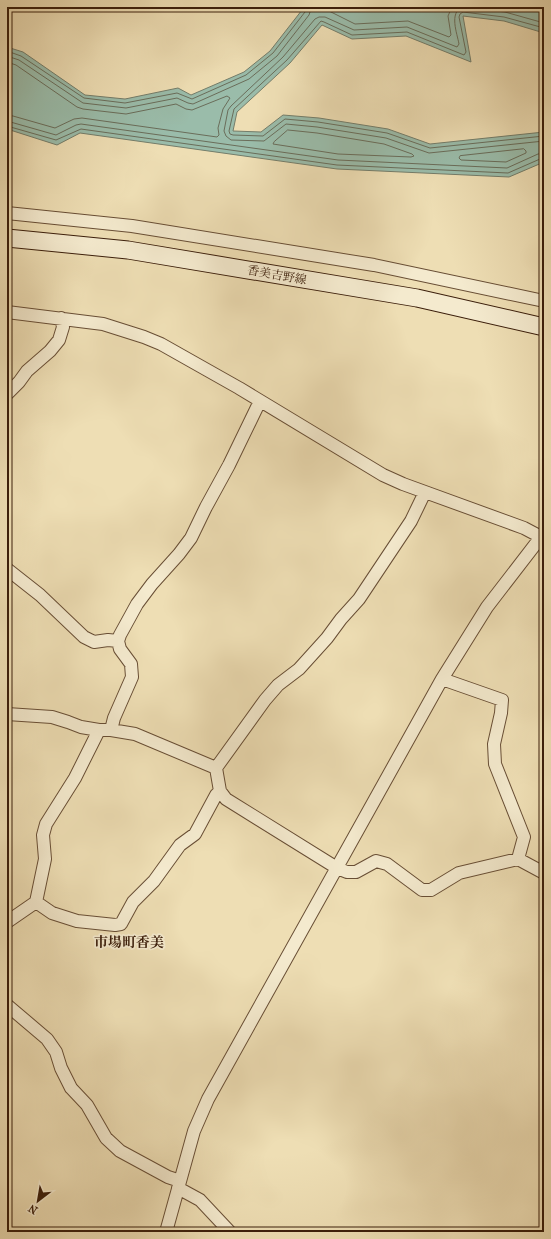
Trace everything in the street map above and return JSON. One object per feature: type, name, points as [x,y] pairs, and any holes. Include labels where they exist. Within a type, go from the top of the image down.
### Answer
[{"type":"main road","name":"香美吉野線","points":[[7,238],[128,250],[417,298],[544,327]]},
{"type":"street","points":[[7,212],[132,226],[366,264],[544,301]]},
{"type":"street","points":[[7,312],[103,324],[161,344],[260,401],[383,475],[403,484],[543,535],[487,607],[442,679],[208,1099],[194,1131],[166,1232]]},
{"type":"street","points":[[7,394],[60,340],[63,327],[60,318]]},
{"type":"street","points":[[111,730],[114,718],[132,677],[131,664],[120,649],[118,641],[120,635],[137,604],[191,538],[260,401]]},
{"type":"street","points":[[425,492],[411,521],[359,599],[341,619],[328,638],[299,669],[278,685],[265,700],[216,768],[220,791],[226,799],[338,868],[347,872],[356,872],[376,861],[386,864],[422,890],[431,890],[459,873],[518,859],[544,873]]},
{"type":"street","points":[[7,569],[40,595],[84,637],[94,642],[108,640],[118,641]]},
{"type":"street","points":[[442,679],[502,700],[501,714],[494,744],[495,764],[524,837],[518,859]]},
{"type":"street","points":[[7,714],[52,716],[81,727],[135,734],[216,768]]},
{"type":"street","points":[[7,922],[36,902],[45,859],[42,835],[46,824],[75,778],[99,730]]},
{"type":"street","points":[[36,902],[52,913],[77,921],[115,925],[121,924],[133,902],[154,881],[180,845],[195,834],[216,795],[220,791]]},
{"type":"street","points":[[7,1005],[47,1039],[56,1052],[60,1068],[72,1088],[87,1105],[106,1138],[120,1151],[168,1176],[179,1184],[200,1200],[230,1232]]},
{"type":"water","points":[[300,7],[544,7],[544,33],[504,21],[463,16],[471,62],[406,36],[352,39],[322,25],[290,63],[237,112],[233,131],[261,132],[283,115],[319,118],[388,129],[430,144],[544,132],[544,162],[509,177],[337,169],[80,133],[57,145],[7,129],[7,47],[23,52],[85,95],[125,99],[178,88],[191,95],[244,72],[270,51],[302,10]]},
{"type":"district","name":"市場町香美","points":[[129,942]]}]
